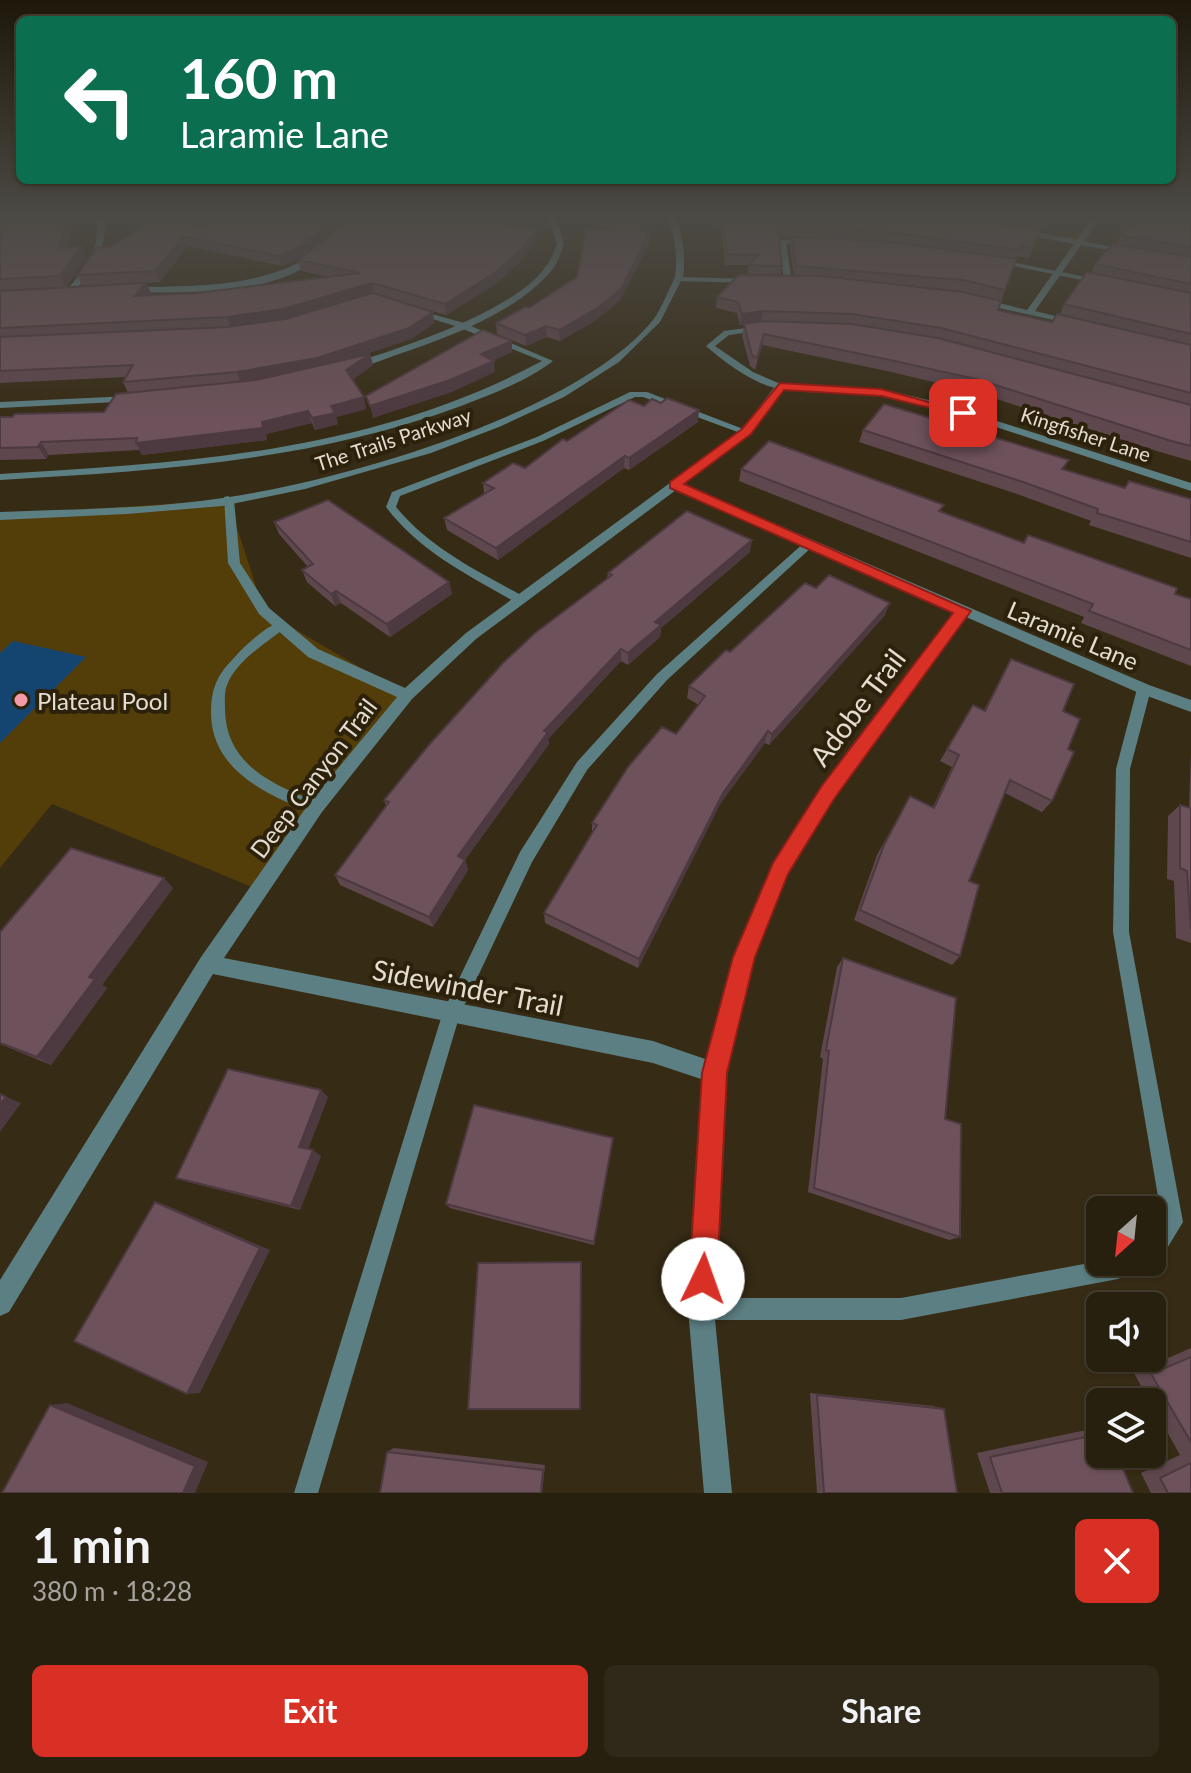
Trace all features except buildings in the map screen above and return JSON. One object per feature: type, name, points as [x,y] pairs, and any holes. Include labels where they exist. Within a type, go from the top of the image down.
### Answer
[{"type":"street","points":[[69,293],[73,288]]},
{"type":"street","points":[[113,291],[168,288]]},
{"type":"street","points":[[342,368],[418,344],[531,288]]},
{"type":"street","name":"The Trails Parkway","points":[[0,516],[151,509],[228,500],[344,476],[533,410],[604,368],[629,348],[653,323],[674,288]]},
{"type":"street","points":[[1030,312],[1048,288]]},
{"type":"street","points":[[55,293],[84,292]]},
{"type":"street","points":[[973,300],[1088,327]]},
{"type":"street","name":"Deep Canyon Trail","points":[[0,1303],[208,964],[316,807],[407,695],[471,636],[746,432],[780,387]]},
{"type":"street","name":"Kingfisher Lane","points":[[780,387],[881,392],[941,406],[1191,487]]},
{"type":"street","points":[[0,405],[140,398]]},
{"type":"street","name":"Laramie Lane","points":[[675,485],[1144,689],[1191,706]]},
{"type":"street","points":[[228,500],[234,563],[264,611],[313,653],[407,695]]},
{"type":"street","name":"Adobe Trail","points":[[718,1493],[701,1309],[715,1073],[744,957],[780,870],[827,793],[963,611]]},
{"type":"street","name":"Sidewinder Trail","points":[[208,964],[653,1052],[715,1073]]},
{"type":"lane","points":[[0,477],[122,470],[252,456],[366,434],[484,394],[549,361],[461,325],[404,307]]},
{"type":"lane","points":[[776,328],[727,333],[710,346],[750,374],[780,387]]},
{"type":"lane","points":[[519,599],[435,550],[405,526],[391,507],[396,494],[540,439],[633,394],[644,394],[746,432]]},
{"type":"lane","points":[[306,1493],[452,1012],[526,857],[582,766],[662,677],[809,544]]},
{"type":"lane","points":[[281,625],[244,653],[220,683],[216,720],[229,757],[274,790],[316,807]]},
{"type":"lane","points":[[1144,689],[1123,769],[1121,932],[1173,1222],[1166,1232]]},
{"type":"lane","points":[[701,1309],[901,1309],[1086,1274]]},
{"type":"shaded area","points":[[228,500],[264,611],[407,695],[259,890],[52,804],[0,868],[0,515]]},
{"type":"water","name":"Plateau Pool","points":[[13,641],[86,657],[0,743],[0,653]]},
{"type":"place","name":"Plateau Pool","points":[[21,700]]},
{"type":"route","points":[[703,1279],[715,1073],[744,957],[780,870],[827,793],[963,611],[675,485],[746,432],[780,387],[881,392],[963,413]]}]
